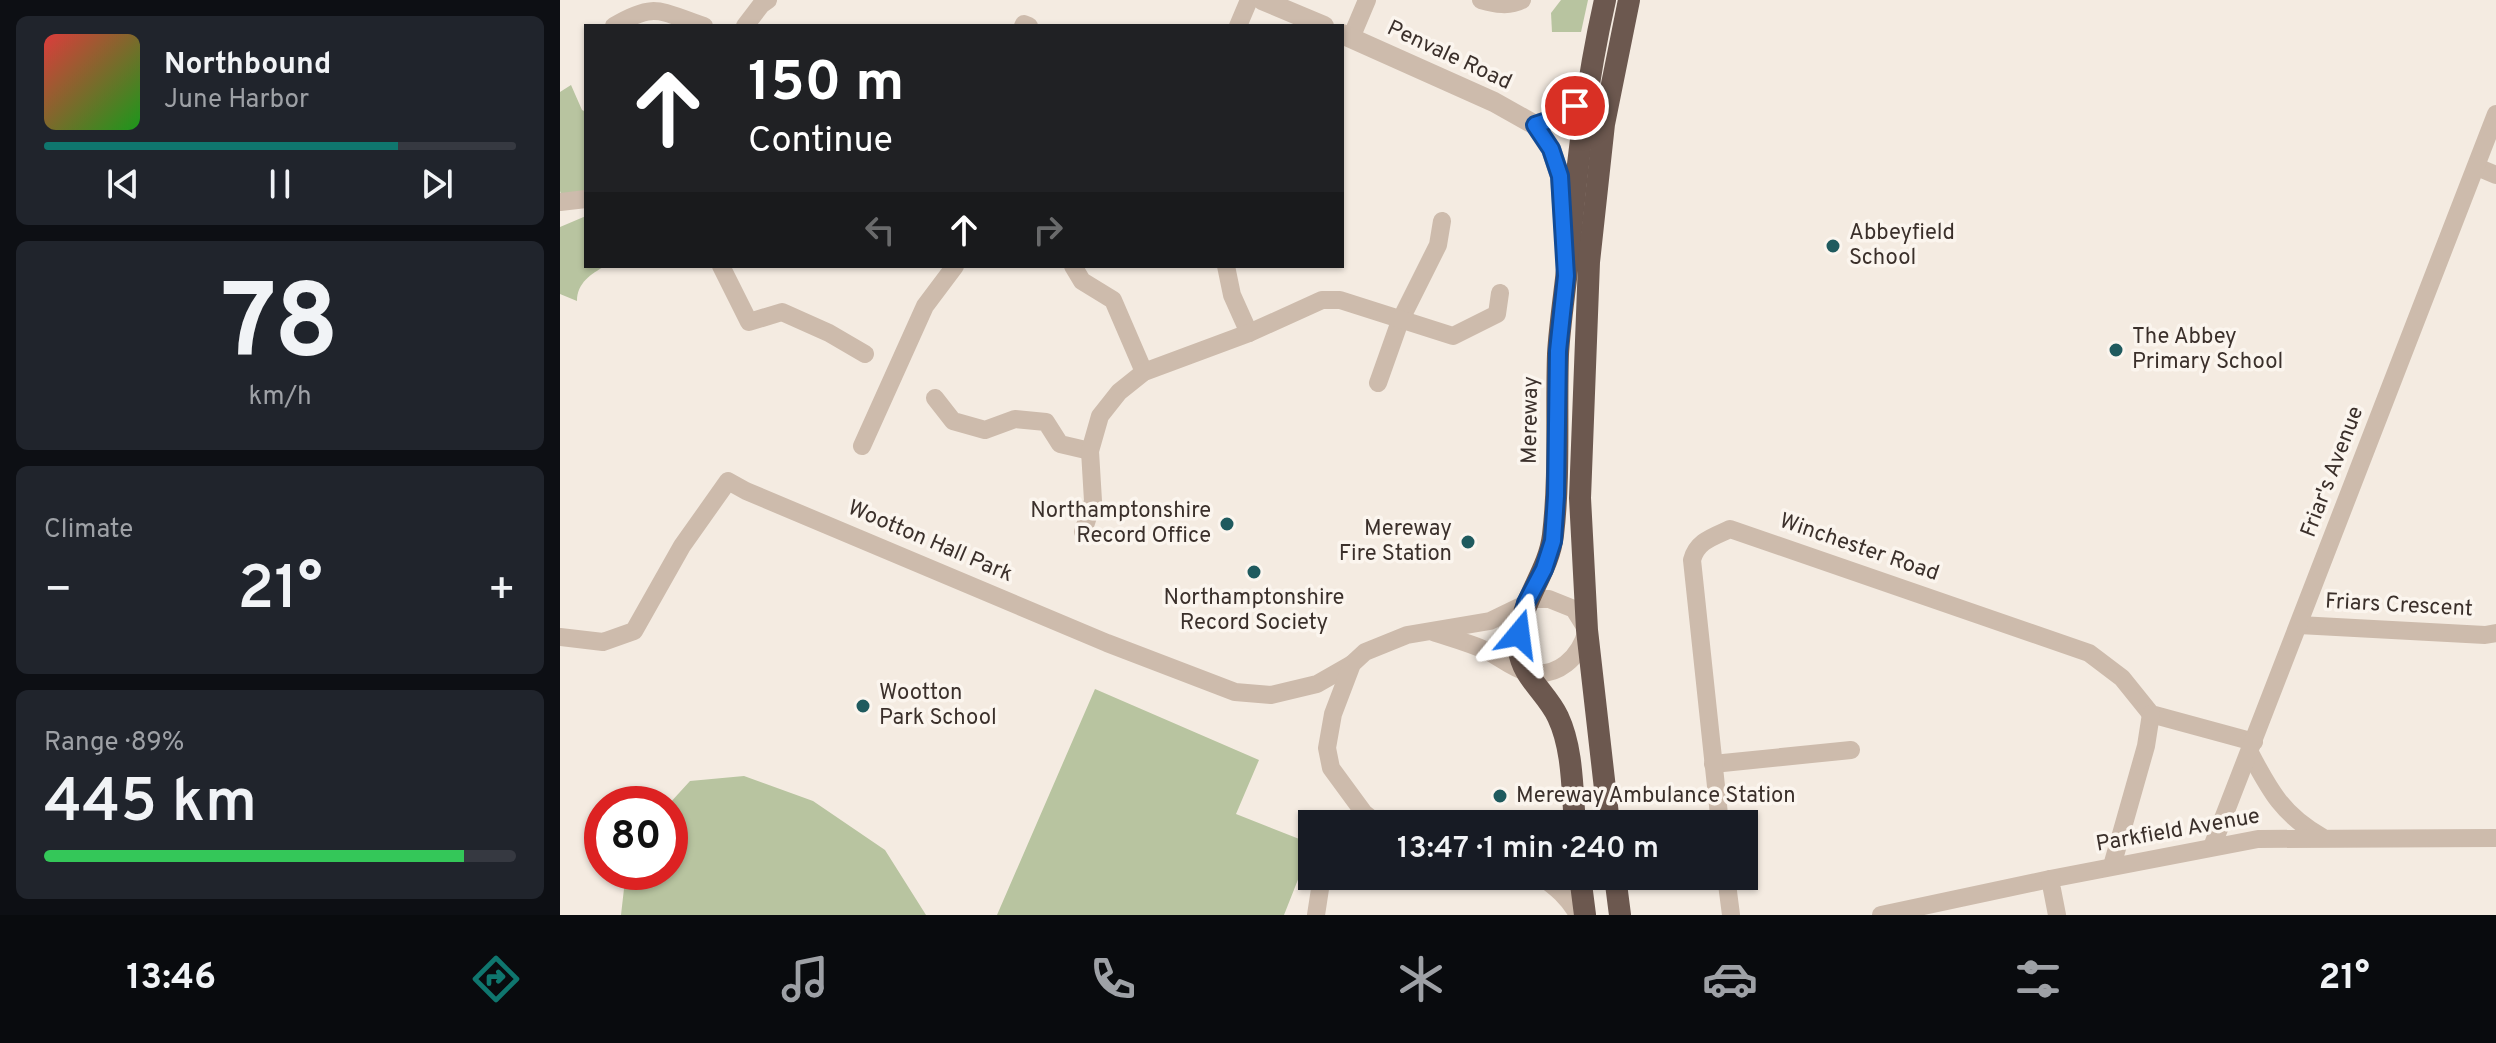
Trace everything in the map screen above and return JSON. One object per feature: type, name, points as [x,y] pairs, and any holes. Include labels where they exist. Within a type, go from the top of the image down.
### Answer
[{"type":"highway","name":"Mereway","points":[[1574,810],[1563,730],[1547,698],[1526,672],[1520,654],[1519,634],[1526,603],[1544,569],[1553,541],[1558,351],[1586,98],[1605,0]]},
{"type":"highway","points":[[1607,810],[1587,630],[1580,498],[1589,262],[1604,124],[1629,0]]},
{"type":"highway","points":[[1582,890],[1585,915]]},
{"type":"street","points":[[747,24],[768,0]]},
{"type":"street","points":[[1239,24],[1249,0]]},
{"type":"street","points":[[1262,0],[1319,24]]},
{"type":"street","points":[[1347,36],[1367,0]]},
{"type":"street","points":[[1481,0],[1494,4],[1514,4],[1522,0]]},
{"type":"street","points":[[617,24],[636,13],[651,9],[698,24]]},
{"type":"street","name":"Penvale Road","points":[[1347,36],[1494,102],[1535,125]]},
{"type":"street","points":[[1566,276],[1560,176],[1551,149],[1535,125],[1562,116],[1586,98]]},
{"type":"street","name":"Friar's Avenue","points":[[2212,847],[2496,114]]},
{"type":"street","points":[[2477,167],[2496,175]]},
{"type":"street","points":[[560,202],[584,199]]},
{"type":"street","points":[[1378,383],[1400,321],[1438,245],[1442,221]]},
{"type":"street","points":[[722,268],[749,322],[782,312],[829,333],[865,354]]},
{"type":"street","points":[[862,446],[925,306],[954,268]]},
{"type":"street","points":[[1074,268],[1082,281],[1113,300],[1144,372]]},
{"type":"street","points":[[1226,268],[1232,295],[1249,333]]},
{"type":"street","points":[[1083,532],[1093,501],[1090,451],[1100,416],[1119,392],[1144,372],[1249,333],[1322,300],[1340,300],[1453,336],[1497,314],[1500,293]]},
{"type":"street","points":[[935,398],[953,421],[985,430],[1015,419],[1046,422],[1060,444],[1090,451]]},
{"type":"street","name":"Wootton Hall Park","points":[[560,637],[603,642],[634,631],[682,546],[728,481],[1107,643],[1235,692],[1271,695],[1317,684],[1352,664]]},
{"type":"street","name":"Winchester Road","points":[[1718,810],[1692,560],[1695,549],[1703,541],[1730,529],[2089,653],[2122,678],[2151,714]]},
{"type":"street","points":[[1358,810],[1331,768],[1327,748],[1333,714],[1352,664],[1365,652],[1407,635],[1490,621],[1536,599],[1561,603],[1574,609],[1587,630],[1576,657],[1563,667],[1526,672],[1485,650],[1433,632]]},
{"type":"street","name":"Friars Crescent","points":[[2299,625],[2485,635],[2496,633]]},
{"type":"street","points":[[2112,866],[2146,746],[2151,714],[2252,748],[2279,803],[2300,825],[2323,838]]},
{"type":"street","points":[[1713,764],[1851,750]]},
{"type":"street","name":"Parkfield Avenue","points":[[2050,879],[2258,839],[2496,838]]},
{"type":"street","points":[[1881,915],[2050,879],[2057,915]]},
{"type":"street","points":[[1316,915],[1320,890]]},
{"type":"street","points":[[1557,890],[1578,915]]},
{"type":"street","points":[[1728,890],[1731,915]]},
{"type":"green space","points":[[1561,0],[1588,0],[1581,32],[1552,32],[1551,13]]},
{"type":"green space","points":[[571,85],[584,111],[584,193],[561,194],[560,191],[560,92]]},
{"type":"green space","points":[[584,217],[584,268],[602,268],[582,284],[577,301],[560,294],[560,227]]},
{"type":"green space","points":[[1095,689],[1259,760],[1236,814],[1298,838],[1298,880],[1284,915],[997,915]]},
{"type":"green space","points":[[744,776],[813,801],[885,850],[926,915],[621,915],[624,890],[688,890],[688,786],[685,786],[690,781]]},
{"type":"place","name":"Abbeyfield School","points":[[1833,246]]},
{"type":"place","name":"The Abbey Primary School","points":[[2116,350]]},
{"type":"place","name":"Northamptonshire Record Office","points":[[1227,524]]},
{"type":"place","name":"Mereway Fire Station","points":[[1468,542]]},
{"type":"place","name":"Northamptonshire Record Society","points":[[1254,572]]},
{"type":"place","name":"Wootton Park School","points":[[863,706]]},
{"type":"place","name":"Mereway Ambulance Station","points":[[1500,796]]},
{"type":"route","points":[[1519,634],[1526,603],[1544,569],[1553,541],[1558,351],[1566,276],[1560,176],[1551,149],[1535,125],[1562,116],[1575,106]]}]
